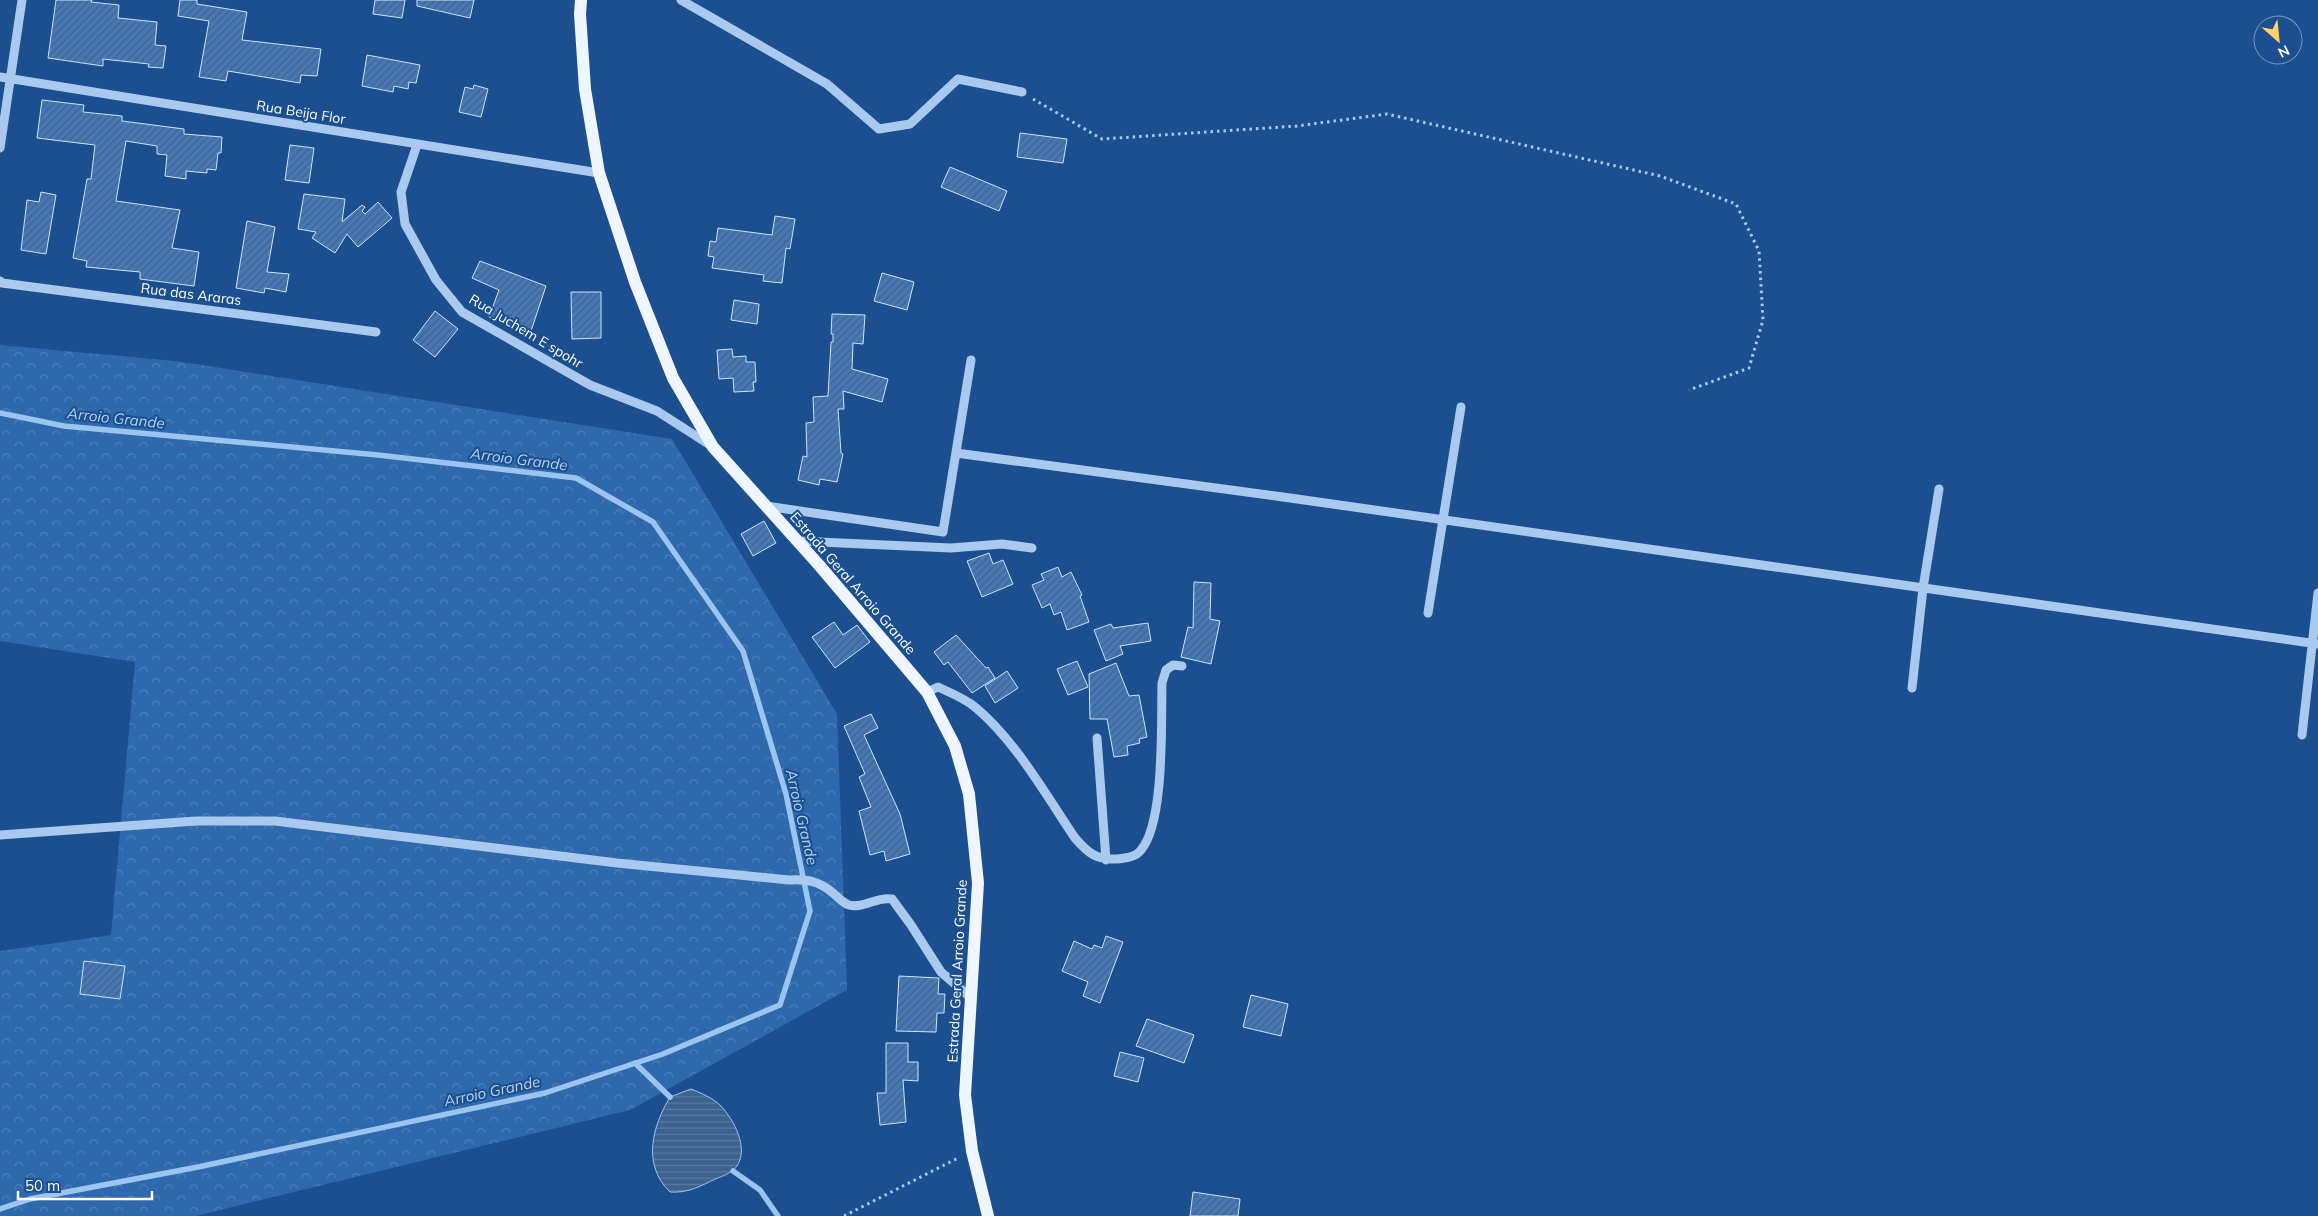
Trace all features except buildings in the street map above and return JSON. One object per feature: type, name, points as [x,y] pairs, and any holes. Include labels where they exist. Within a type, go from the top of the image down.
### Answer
[{"type":"main road","name":"Estrada Geral Arroio Grande","points":[[581,0],[580,14],[585,89],[598,173],[634,282],[673,378],[713,447],[927,692],[955,746],[970,794],[978,882],[965,1096],[972,1151],[988,1216]]},
{"type":"street","points":[[0,148],[22,0]]},
{"type":"street","points":[[681,0],[827,84],[879,129],[910,124],[958,79],[1022,92]]},
{"type":"street","name":"Rua Beija Flor","points":[[0,76],[598,173]]},
{"type":"street","name":"Rua Juchem E spohr","points":[[417,145],[402,192],[405,224],[436,280],[462,312],[590,385],[657,411],[713,447]]},
{"type":"street","name":"Rua das Araras","points":[[1,282],[376,332]]},
{"type":"street","points":[[766,506],[943,532],[972,360]]},
{"type":"street","points":[[1428,614],[1461,407]]},
{"type":"street","points":[[956,453],[2315,644]]},
{"type":"street","points":[[1912,688],[1923,588],[1940,489]]},
{"type":"street","points":[[797,541],[951,548],[1002,544],[1032,548]]},
{"type":"street","points":[[2302,735],[2315,644],[2318,593]]},
{"type":"street","points":[[927,692],[938,687],[958,696],[975,707],[1001,733],[1075,838],[1087,852],[1106,860],[1127,858],[1140,852],[1148,839],[1160,771],[1162,683],[1166,670],[1173,665],[1182,666]]},
{"type":"street","points":[[1097,738],[1106,860]]},
{"type":"street","points":[[0,835],[196,821],[275,821],[618,863],[789,880],[808,878],[832,891],[848,905],[858,906],[876,899],[892,899],[911,924],[941,972],[970,997]]},
{"type":"path","points":[[1022,92],[1102,139],[1297,126],[1387,114],[1660,176],[1736,204],[1759,251],[1763,320],[1749,368],[1689,390]]},
{"type":"path","points":[[844,1216],[972,1151]]},
{"type":"green space","points":[[0,345],[176,361],[672,439],[837,714],[847,990],[630,1110],[196,1216],[0,1216],[0,951],[111,935],[135,662],[0,641]]},
{"type":"shaded area","points":[[691,1089],[703,1094],[721,1106],[731,1119],[741,1143],[740,1159],[735,1169],[725,1175],[691,1190],[670,1192],[661,1181],[656,1170],[653,1158],[655,1133],[658,1121],[670,1097]]},
{"type":"waterway","name":"Arroio Grande","points":[[0,413],[64,426],[378,455],[576,478],[653,522],[743,651],[786,794],[810,911],[780,1005],[663,1054],[545,1093],[198,1167],[30,1199],[0,1209]]},
{"type":"waterway","points":[[635,1063],[670,1097]]},
{"type":"waterway","points":[[733,1171],[760,1190],[778,1216]]}]
